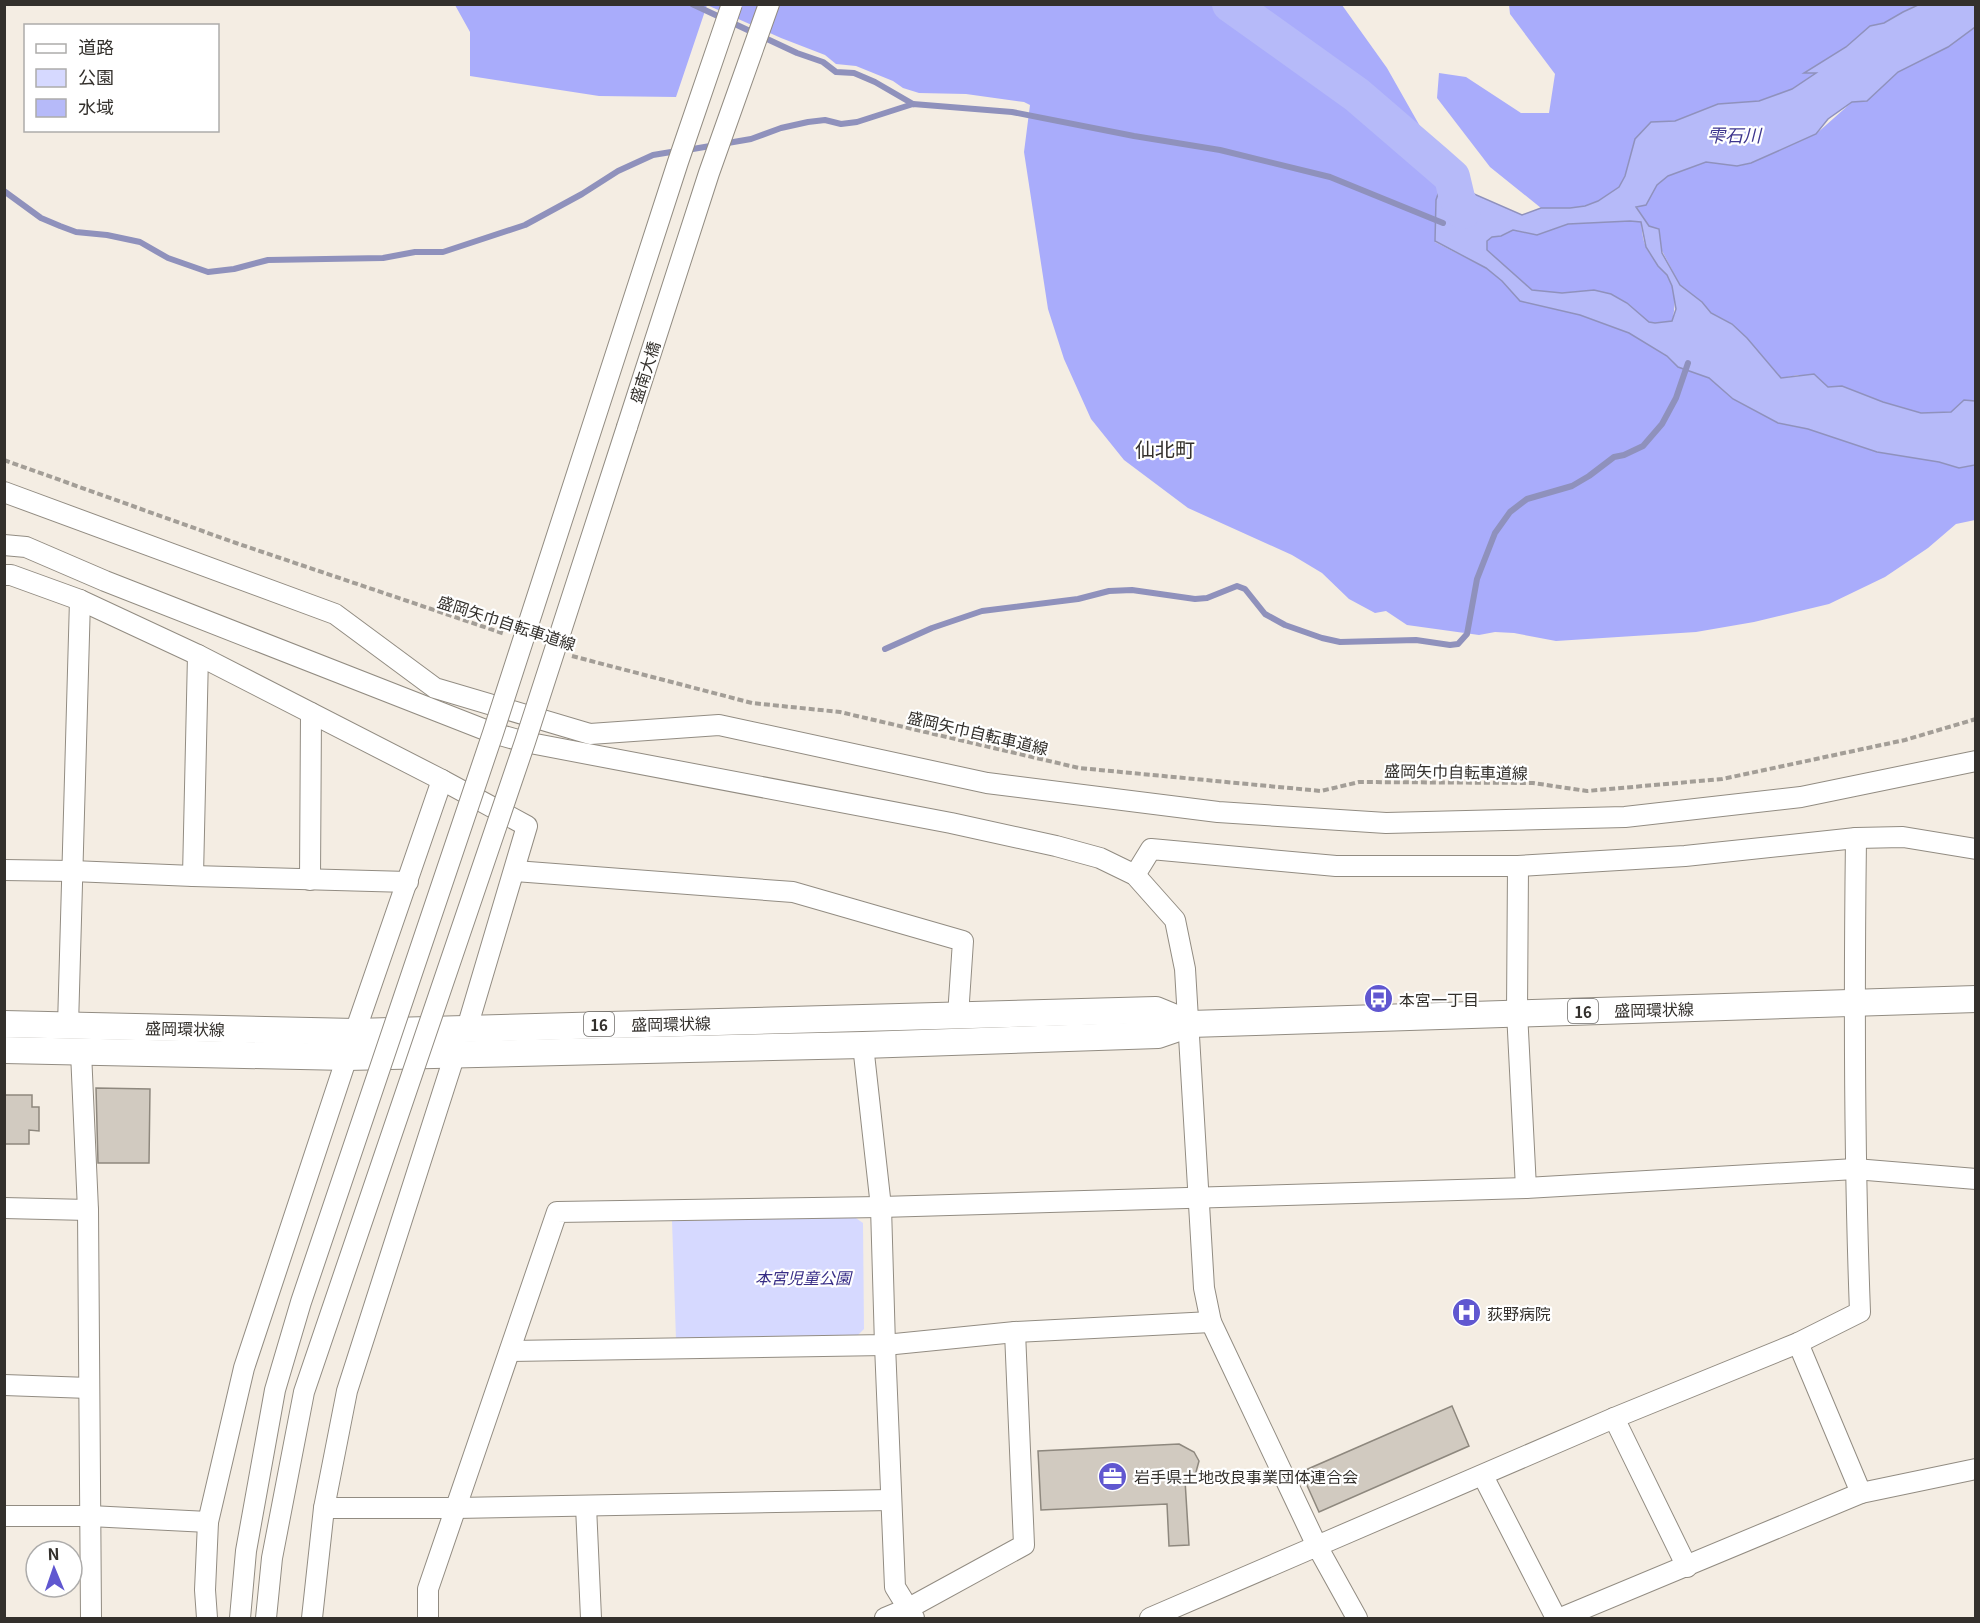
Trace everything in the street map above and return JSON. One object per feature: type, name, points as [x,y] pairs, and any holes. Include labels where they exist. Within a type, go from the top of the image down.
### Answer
[{"type":"main road","name":"盛岡環状線","points":[[4,1050],[347,1057],[863,1045],[1158,1035],[1190,1024],[1976,999]]},
{"type":"main road","name":"盛岡環状線","points":[[4,1024],[355,1032],[1156,1010],[1190,1024]]},
{"type":"street","name":"盛南大橋","points":[[240,1618],[246,1551],[275,1390],[301,1302],[493,733],[671,184],[732,4]]},
{"type":"street","name":"盛南大橋","points":[[266,1618],[272,1558],[304,1392],[525,742],[709,173],[769,4]]},
{"type":"street","points":[[4,492],[335,614],[435,688],[590,734],[719,725],[987,783],[1218,812],[1386,823],[1625,817],[1801,797],[1976,761]]},
{"type":"street","points":[[4,545],[26,547],[105,581],[493,733],[525,742],[1056,846],[1100,858],[1135,875],[1174,920],[1185,969],[1204,1288],[1211,1322],[1317,1546],[1357,1618]]},
{"type":"street","points":[[4,575],[11,575],[80,600],[198,656],[442,780],[527,826],[467,1028]]},
{"type":"street","points":[[68,1026],[80,600]]},
{"type":"street","points":[[193,876],[198,656]]},
{"type":"street","points":[[310,880],[311,713]]},
{"type":"street","points":[[355,1032],[442,780]]},
{"type":"street","points":[[1135,875],[1151,849],[1336,866],[1518,866],[1685,856],[1856,838],[1903,837],[1976,849]]},
{"type":"street","points":[[1150,1618],[1614,1418],[1798,1343],[1860,1312],[1855,1169],[1856,838]]},
{"type":"street","points":[[1518,866],[1516,1012],[1526,1188]]},
{"type":"street","points":[[4,870],[408,882]]},
{"type":"street","points":[[515,871],[793,892],[963,941],[958,1016]]},
{"type":"street","points":[[863,1045],[881,1207],[895,1587],[911,1613]]},
{"type":"street","points":[[81,1052],[87,1210],[91,1618]]},
{"type":"street","points":[[312,1618],[324,1508],[347,1391],[455,1054]]},
{"type":"street","points":[[207,1618],[205,1590],[208,1522],[244,1368],[347,1057]]},
{"type":"street","points":[[428,1618],[428,1589],[557,1212],[881,1207],[1526,1188],[1855,1169],[1976,1179]]},
{"type":"street","points":[[4,1208],[87,1210]]},
{"type":"street","points":[[510,1351],[885,1345],[1015,1332],[1211,1322]]},
{"type":"street","points":[[885,1618],[911,1613],[1024,1545],[1015,1332]]},
{"type":"street","points":[[1798,1343],[1861,1493]]},
{"type":"street","points":[[4,1385],[89,1388]]},
{"type":"street","points":[[1614,1418],[1687,1567]]},
{"type":"street","points":[[1561,1618],[1861,1493],[1976,1469]]},
{"type":"street","points":[[1483,1476],[1556,1618]]},
{"type":"street","points":[[324,1508],[456,1508],[891,1500]]},
{"type":"street","points":[[586,1506],[591,1618]]},
{"type":"street","points":[[4,1516],[90,1516],[208,1522]]},
{"type":"path","name":"盛岡矢巾自転車道線","points":[[4,460],[258,551],[509,635]]},
{"type":"path","name":"盛岡矢巾自転車道線","points":[[564,653],[752,702],[840,712],[1079,768],[1321,791],[1359,782],[1533,783],[1587,791],[1722,779],[1905,740],[1976,719]]},
{"type":"green space","name":"本宮児童公園","points":[[853,1216],[863,1223],[864,1329],[858,1335],[676,1339],[672,1221]]},
{"type":"shaded area","points":[[455,5],[707,5],[676,97],[599,96],[470,76],[470,32]]},
{"type":"shaded area","points":[[707,5],[1342,5],[1387,68],[1421,128],[1448,168],[1426,169],[1426,171],[1444,177],[1448,186],[1436,200],[1435,242],[1486,268],[1521,301],[1580,315],[1629,333],[1667,356],[1678,367],[1709,378],[1733,399],[1778,423],[1808,429],[1877,452],[1939,462],[1959,468],[1975,465],[1975,520],[1956,524],[1928,548],[1885,577],[1829,604],[1754,622],[1696,632],[1556,641],[1514,633],[1495,632],[1479,635],[1407,625],[1386,611],[1375,613],[1349,599],[1322,573],[1292,555],[1188,508],[1124,460],[1091,419],[1064,359],[1048,309],[1024,152],[1030,105],[1024,102],[966,94],[919,93],[856,66],[836,64],[825,55]]},
{"type":"shaded area","points":[[1509,5],[1918,5],[1884,23],[1870,26],[1846,47],[1805,72],[1817,73],[1792,89],[1759,101],[1718,104],[1675,121],[1651,122],[1635,139],[1625,176],[1619,187],[1598,201],[1585,206],[1541,208],[1490,167],[1437,98],[1439,73],[1466,77],[1521,113],[1549,113],[1555,74],[1510,14]]},
{"type":"shaded area","points":[[1975,27],[1975,401],[1964,400],[1951,412],[1921,413],[1883,402],[1842,386],[1828,387],[1799,375],[1781,378],[1732,324],[1711,313],[1702,302],[1680,285],[1661,249],[1659,229],[1649,227],[1636,206],[1646,204],[1657,185],[1668,176],[1706,162],[1738,166],[1751,163],[1816,134],[1852,102],[1867,101],[1898,72],[1948,47]]},
{"type":"shaded area","points":[[1641,222],[1647,249],[1670,280],[1674,298],[1672,321],[1649,322],[1627,303],[1594,290],[1562,293],[1532,290],[1487,250],[1487,241],[1492,237],[1501,236],[1513,230],[1537,235],[1568,224]]},
{"type":"water","name":"雫石川","points":[[1918,5],[1975,5],[1975,27],[1948,47],[1898,72],[1867,101],[1852,102],[1828,119],[1816,134],[1751,163],[1737,166],[1706,162],[1668,176],[1657,185],[1646,205],[1636,207],[1649,226],[1659,229],[1662,253],[1680,285],[1702,302],[1711,313],[1732,324],[1781,378],[1814,374],[1828,387],[1842,386],[1883,402],[1921,413],[1951,412],[1964,400],[1975,401],[1975,465],[1959,468],[1939,462],[1877,452],[1808,429],[1778,423],[1733,399],[1709,378],[1678,367],[1667,356],[1629,333],[1580,315],[1520,301],[1502,281],[1486,268],[1435,241],[1436,200],[1438,194],[1446,191],[1448,186],[1444,177],[1425,169],[1448,168],[1455,165],[1458,173],[1458,187],[1522,215],[1541,208],[1585,206],[1598,201],[1619,187],[1625,176],[1635,139],[1651,122],[1675,121],[1718,104],[1759,101],[1792,89],[1816,73],[1804,73],[1846,47],[1870,26],[1884,23]],"holes":[[[1641,222],[1646,247],[1658,266],[1667,275],[1672,286],[1676,309],[1672,321],[1649,322],[1627,303],[1611,294],[1594,290],[1562,293],[1532,290],[1487,250],[1487,241],[1492,237],[1501,236],[1513,230],[1537,235],[1568,224]]]},
{"type":"building","points":[[96,1088],[150,1089],[149,1163],[98,1163]]},
{"type":"building","points":[[4,1095],[32,1095],[32,1107],[39,1107],[39,1131],[29,1130],[29,1144],[4,1144]]},
{"type":"building","points":[[1452,1406],[1469,1446],[1319,1512],[1301,1472]]},
{"type":"building","name":"岩手県土地改良事業団体連合会","points":[[1179,1444],[1194,1452],[1199,1461],[1196,1472],[1185,1480],[1189,1545],[1169,1546],[1167,1504],[1041,1510],[1038,1451]]},
{"type":"waterway","points":[[692,4],[797,53],[823,62],[836,72],[854,73],[875,82],[913,104]]},
{"type":"waterway","name":"雫石川","points":[[1230,4],[1357,95],[1452,177],[1463,211]]},
{"type":"waterway","points":[[687,150],[751,139],[781,128],[808,122],[825,120],[841,124],[857,122],[913,104],[1012,112],[1220,150],[1330,177],[1443,223]]},
{"type":"waterway","points":[[4,191],[41,218],[60,226],[76,232],[107,235],[140,242],[168,258],[208,272],[234,269],[268,260],[383,258],[415,252],[443,252],[525,225],[582,194],[618,171],[653,155],[677,151]]},
{"type":"waterway","points":[[885,649],[932,628],[982,611],[1078,599],[1109,591],[1132,590],[1195,599],[1207,598],[1237,586],[1245,589],[1265,614],[1285,625],[1322,638],[1340,642],[1416,640],[1458,644],[1467,634],[1477,579],[1495,533],[1510,512],[1527,499],[1572,486],[1614,457],[1643,446],[1662,424],[1676,398],[1688,363]]},
{"type":"place","name":"本宮一丁目","points":[[1378,999]]},
{"type":"place","name":"荻野病院","points":[[1466,1313]]},
{"type":"place","name":"岩手県土地改良事業団体連合会","points":[[1113,1476]]},
{"type":"district","name":"仙北町","points":[[1165,448]]}]
